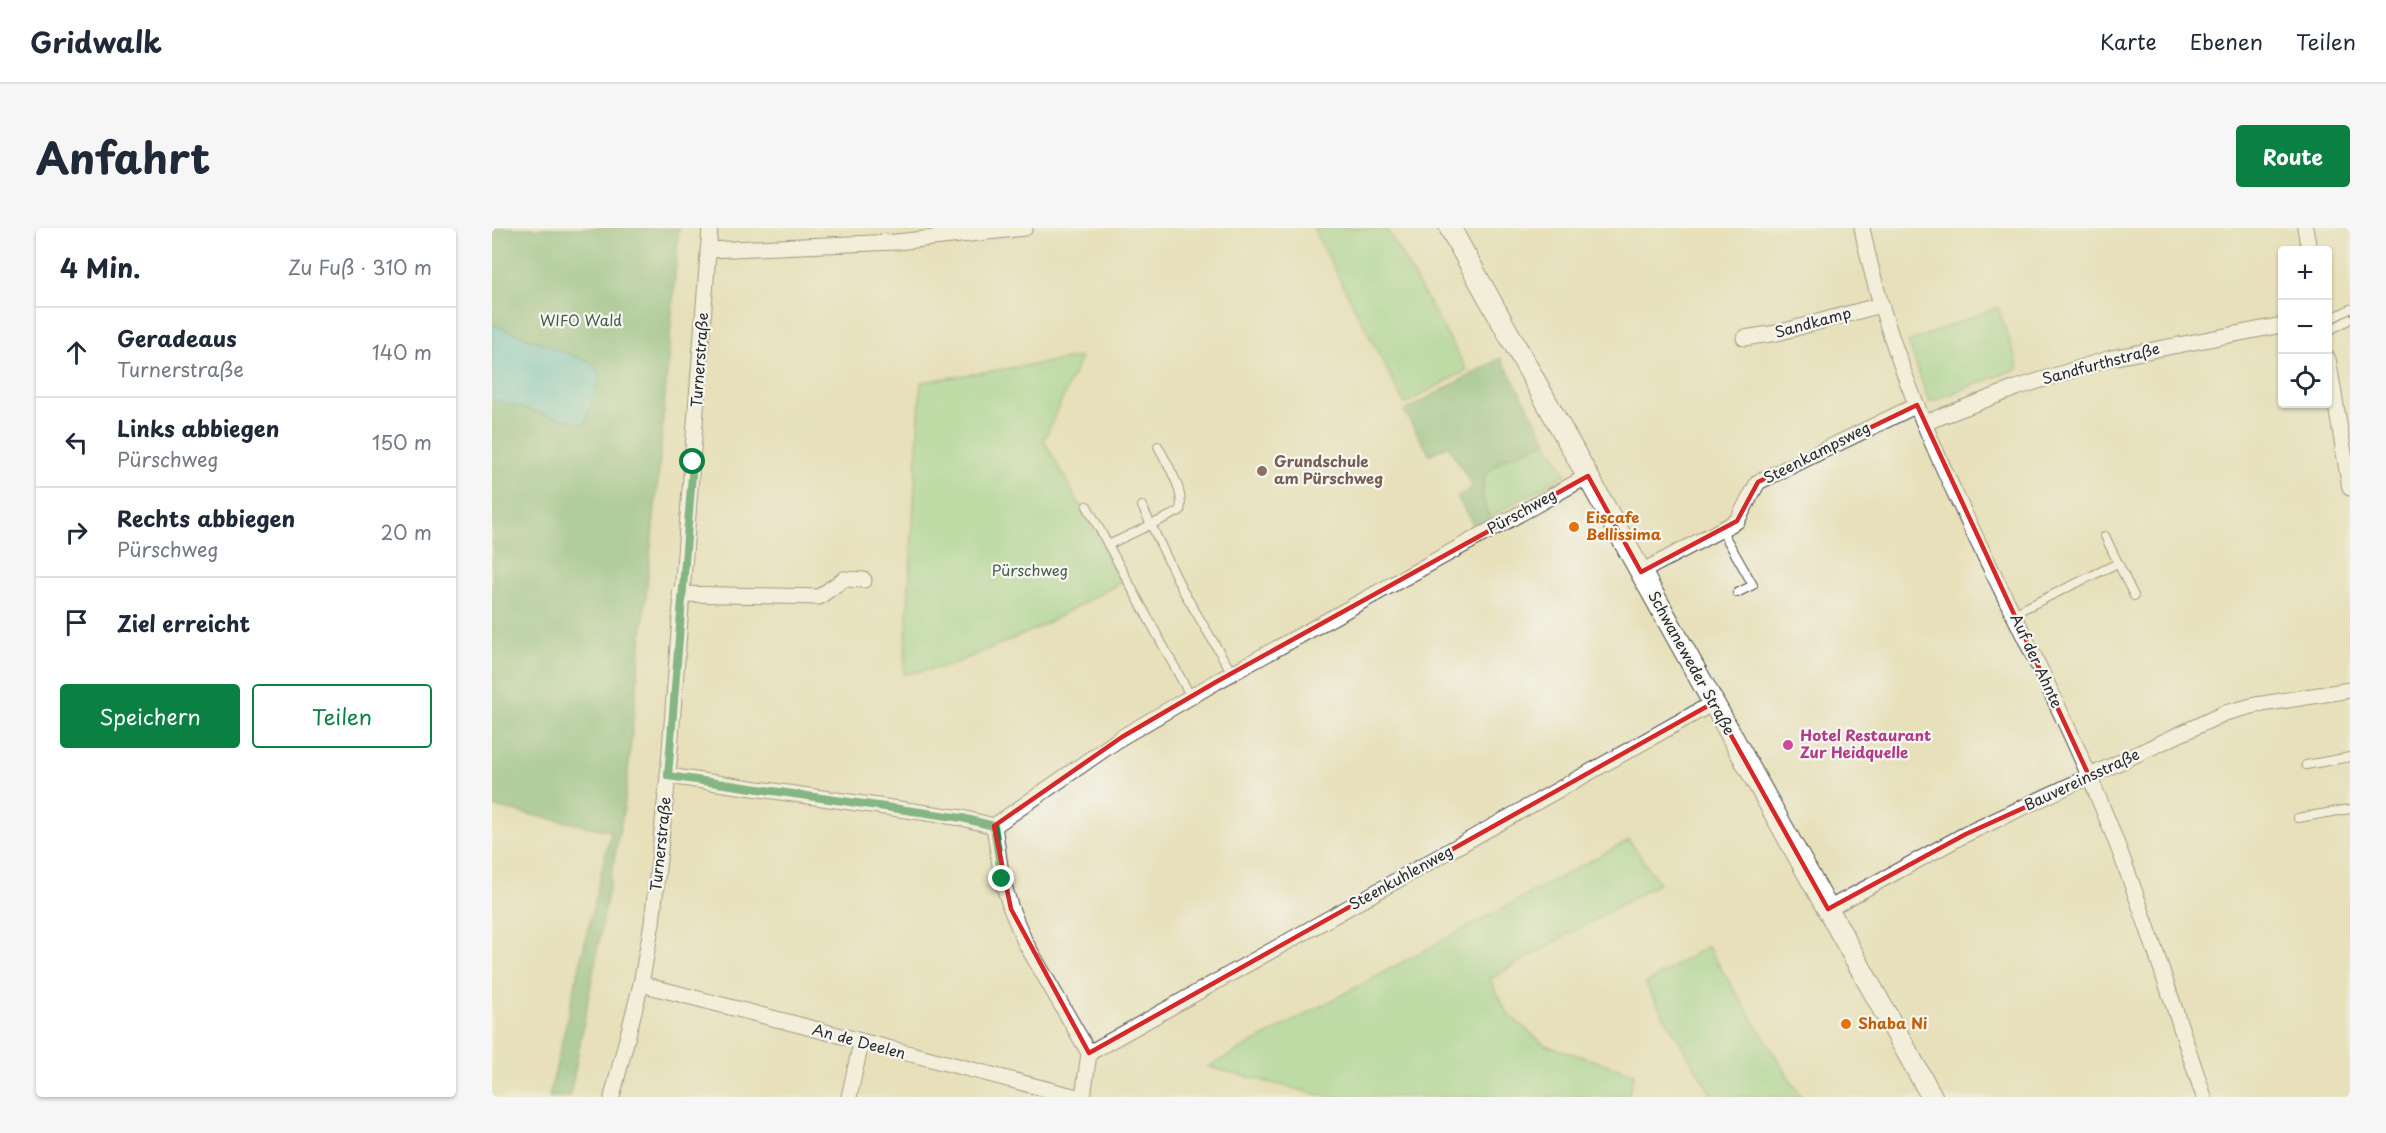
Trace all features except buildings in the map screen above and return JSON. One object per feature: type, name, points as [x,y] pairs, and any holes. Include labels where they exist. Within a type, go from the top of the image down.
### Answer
[{"type":"main road","name":"Schwaneweder Straße","points":[[1450,228],[1932,1097]]},
{"type":"street","name":"Turnerstraße","points":[[612,1097],[641,984],[652,923],[668,776],[680,594],[710,228]]},
{"type":"street","points":[[709,250],[896,242],[1025,228]]},
{"type":"street","name":"Auf der Ahnte","points":[[1862,228],[1881,305],[1924,423],[2090,778],[2133,887],[2204,1097]]},
{"type":"street","points":[[2305,228],[2308,246]]},
{"type":"street","name":"Sandkamp","points":[[1744,338],[1777,333],[1881,305]]},
{"type":"street","name":"Sandfurthstraße","points":[[1924,423],[2016,388],[2111,358],[2278,326]]},
{"type":"street","points":[[2332,382],[2350,488]]},
{"type":"street","name":"Steenkampsweg","points":[[1641,572],[1737,521],[1758,483],[1917,405]]},
{"type":"street","name":"Pürschweg","points":[[994,826],[1122,737],[1232,673],[1588,476]]},
{"type":"street","points":[[680,594],[819,597],[844,579],[864,580]]},
{"type":"street","name":"Bauvereinsstraße","points":[[1828,909],[1966,834],[2225,713],[2256,705],[2350,690]]},
{"type":"street","name":"Steenkuhlenweg","points":[[1089,1053],[1713,703]]},
{"type":"street","points":[[668,776],[962,818],[994,826],[1002,879],[1011,909],[1025,942],[1089,1053],[1083,1097]]},
{"type":"street","name":"An de Deelen","points":[[641,984],[861,1043],[1077,1097]]},
{"type":"street","points":[[849,1097],[861,1043]]},
{"type":"lane","points":[[2332,318],[2350,309]]},
{"type":"lane","points":[[2332,329],[2350,319]]},
{"type":"lane","points":[[1108,545],[1153,526],[1180,511],[1182,504],[1174,480],[1158,446]]},
{"type":"lane","points":[[1087,506],[1191,697]]},
{"type":"lane","points":[[1142,506],[1182,589],[1232,673]]},
{"type":"lane","points":[[1722,531],[1753,585],[1737,593]]},
{"type":"lane","points":[[2105,536],[2134,596]]},
{"type":"lane","points":[[2013,614],[2118,563]]},
{"type":"lane","points":[[2306,765],[2350,757]]},
{"type":"lane","points":[[2298,818],[2350,809]]},
{"type":"highlighted area","points":[[1917,405],[2090,778],[1966,834],[1828,909],[1713,703],[1089,1053],[1011,909],[994,826],[1122,737],[1216,682],[1588,476],[1641,572],[1737,521],[1758,482]]},
{"type":"green space","name":"WIFO Wald","points":[[492,228],[679,228],[659,469],[625,801],[570,1097],[549,1097],[611,831],[492,807]]},
{"type":"green space","points":[[1313,228],[1386,228],[1467,370],[1405,404]]},
{"type":"green space","points":[[1998,307],[2019,368],[1929,402],[1908,342]]},
{"type":"green space","points":[[1081,357],[1044,440],[1122,582],[1036,629],[949,666],[904,674],[921,382]]},
{"type":"green space","points":[[1501,358],[1547,441],[1502,460],[1485,474],[1482,496],[1489,518],[1474,526],[1457,497],[1473,487],[1448,445],[1430,455],[1404,411]]},
{"type":"green space","points":[[1547,441],[1566,474],[1489,518],[1482,496],[1485,474],[1502,460]]},
{"type":"green space","points":[[1629,840],[1659,883],[1490,979],[1508,1014],[1545,1045],[1634,1073],[1628,1097],[1328,1097],[1208,1067]]},
{"type":"green space","points":[[1707,946],[1801,1097],[1713,1097],[1645,984]]},
{"type":"water","points":[[492,324],[592,363],[601,376],[584,425],[492,400]]},
{"type":"place","name":"Grundschule am Pürschweg","points":[[1262,471]]},
{"type":"place","name":"Eiscafe Bellissima","points":[[1574,527]]},
{"type":"place","name":"Hotel Restaurant Zur Heidquelle","points":[[1788,745]]},
{"type":"place","name":"Shaba Ni","points":[[1846,1024]]},
{"type":"route","points":[[693,462],[680,594],[668,776],[962,818],[994,826],[1002,879]]}]
